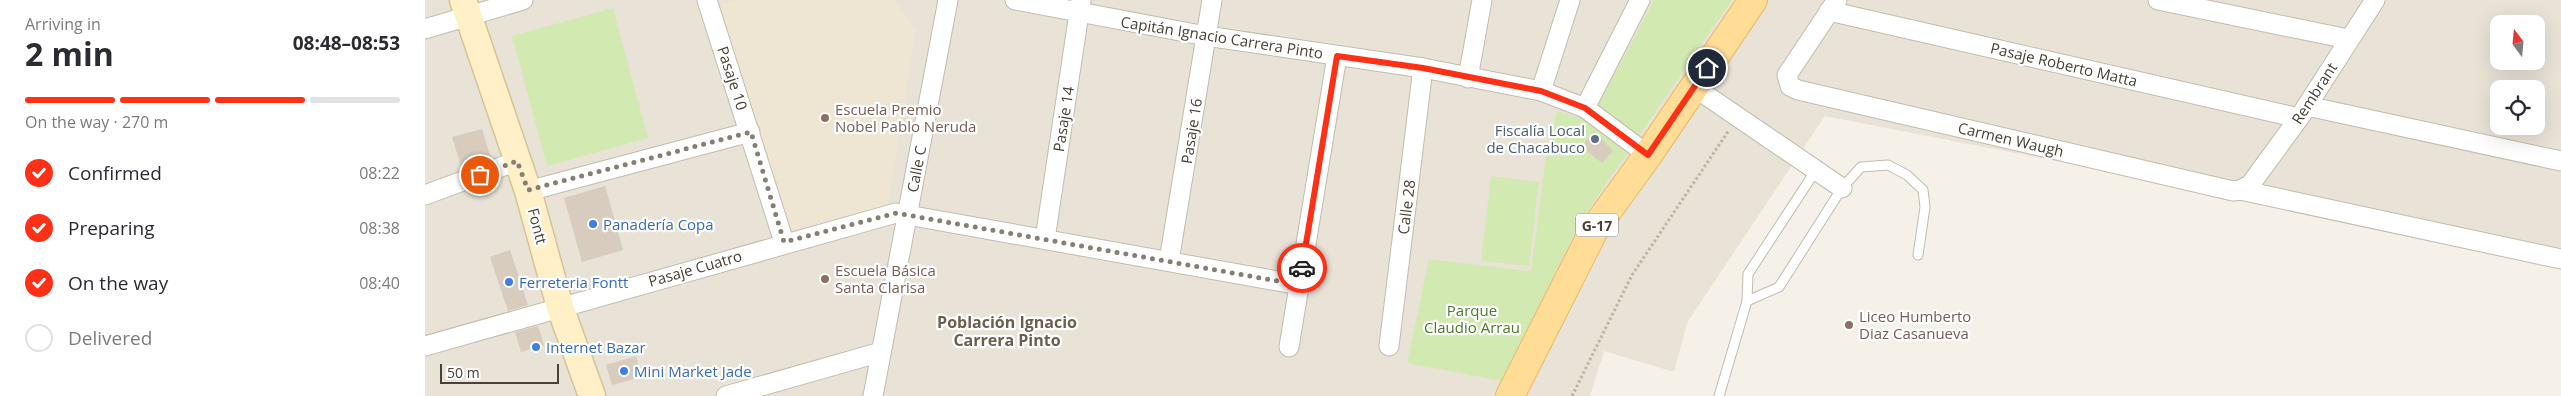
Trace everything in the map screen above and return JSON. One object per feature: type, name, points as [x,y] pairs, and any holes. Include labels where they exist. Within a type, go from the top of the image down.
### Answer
[{"type":"main road","name":"G-17","points":[[1510,396],[1595,228],[1648,155],[1753,0]]},
{"type":"main road","name":"Fontt","points":[[466,8],[528,190],[560,307],[592,396]]},
{"type":"street","points":[[425,29],[466,8],[523,0]]},
{"type":"street","name":"Pasaje 10","points":[[707,0],[751,132],[784,242]]},
{"type":"street","name":"Calle C","points":[[873,396],[948,0]]},
{"type":"street","name":"Capitán Ignacio Carrera Pinto","points":[[1015,0],[1080,6],[1206,36],[1423,68],[1541,91],[1585,108],[1648,155]]},
{"type":"street","name":"Pasaje 16","points":[[1169,261],[1212,0]]},
{"type":"street","points":[[1468,78],[1482,0]]},
{"type":"street","points":[[1541,91],[1570,0]]},
{"type":"street","points":[[1585,108],[1640,0]]},
{"type":"street","points":[[2158,0],[2348,40]]},
{"type":"street","name":"Rembrant","points":[[2245,188],[2303,112],[2375,0]]},
{"type":"street","name":"Carmen Waugh","points":[[1833,5],[1791,68],[1787,80],[1790,86],[1798,90],[2233,191],[2245,188]]},
{"type":"street","name":"Pasaje Roberto Matta","points":[[1833,5],[2303,112],[2561,162]]},
{"type":"street","name":"Pasaje 14","points":[[1045,239],[1080,6]]},
{"type":"street","points":[[1289,347],[1337,56]]},
{"type":"street","name":"Calle 28","points":[[1389,346],[1423,68]]},
{"type":"street","points":[[1694,87],[1842,188]]},
{"type":"street","points":[[528,190],[751,132]]},
{"type":"street","points":[[425,195],[517,161]]},
{"type":"street","points":[[2245,188],[2561,259]]},
{"type":"street","name":"Pasaje Cuatro","points":[[425,346],[784,242],[896,213],[1300,285]]},
{"type":"street","points":[[726,396],[881,352]]},
{"type":"lane","points":[[1747,301],[1779,287],[1842,188],[1861,167],[1889,165],[1907,175],[1923,190],[1925,207],[1918,255]]},
{"type":"lane","points":[[1719,396],[1747,301],[1748,274],[1816,170]]},
{"type":"path","points":[[1572,396],[1632,275],[1739,117]]},
{"type":"shaded area","points":[[425,0],[2561,0],[2561,268],[2251,199],[1825,116],[1687,323],[1674,372],[1604,351],[1590,396],[425,396]]},
{"type":"shaded area","name":"Escuela Premio Nobel Pablo Neruda","points":[[737,0],[894,0],[916,31],[888,205],[779,233],[716,6]]},
{"type":"green space","name":"Parque Claudio Arrau","points":[[1654,0],[1732,0],[1580,222],[1502,381],[1407,363],[1429,259],[1531,271],[1546,156],[1557,111],[1590,121]]},
{"type":"green space","points":[[613,8],[648,138],[547,166],[512,36]]},
{"type":"green space","points":[[1491,176],[1539,182],[1529,266],[1481,261]]},
{"type":"building","points":[[482,129],[491,159],[462,169],[452,137]]},
{"type":"building","name":"Fiscalía Local de Chacabuco","points":[[1594,131],[1613,151],[1602,163],[1582,147]]},
{"type":"building","name":"Panadería Copa","points":[[605,186],[623,250],[582,262],[564,198]]},
{"type":"building","name":"Ferreteria Fontt","points":[[510,250],[528,305],[508,311],[490,257]]},
{"type":"building","points":[[538,326],[544,345],[521,352],[515,332]]},
{"type":"building","name":"Mini Market Jade","points":[[636,356],[642,377],[612,385],[606,365]]},
{"type":"way so far","points":[[480,175],[517,161],[528,190],[751,132],[784,242],[896,213],[1300,285],[1302,268]]},
{"type":"place","name":"Escuela Premio Nobel Pablo Neruda","points":[[825,118]]},
{"type":"place","name":"Fiscalía Local de Chacabuco","points":[[1595,139]]},
{"type":"place","name":"Panadería Copa","points":[[593,224]]},
{"type":"place","name":"Escuela Básica Santa Clarisa","points":[[825,279]]},
{"type":"place","name":"Ferreteria Fontt","points":[[509,282]]},
{"type":"place","name":"Liceo Humberto Diaz Casanueva","points":[[1849,325]]},
{"type":"place","name":"Internet Bazar","points":[[536,347]]},
{"type":"place","name":"Mini Market Jade","points":[[624,371]]},
{"type":"district","name":"Población Ignacio Carrera Pinto","points":[[1007,331]]},
{"type":"route","points":[[1302,268],[1337,56],[1423,68],[1541,91],[1585,108],[1648,155],[1707,68]]}]
